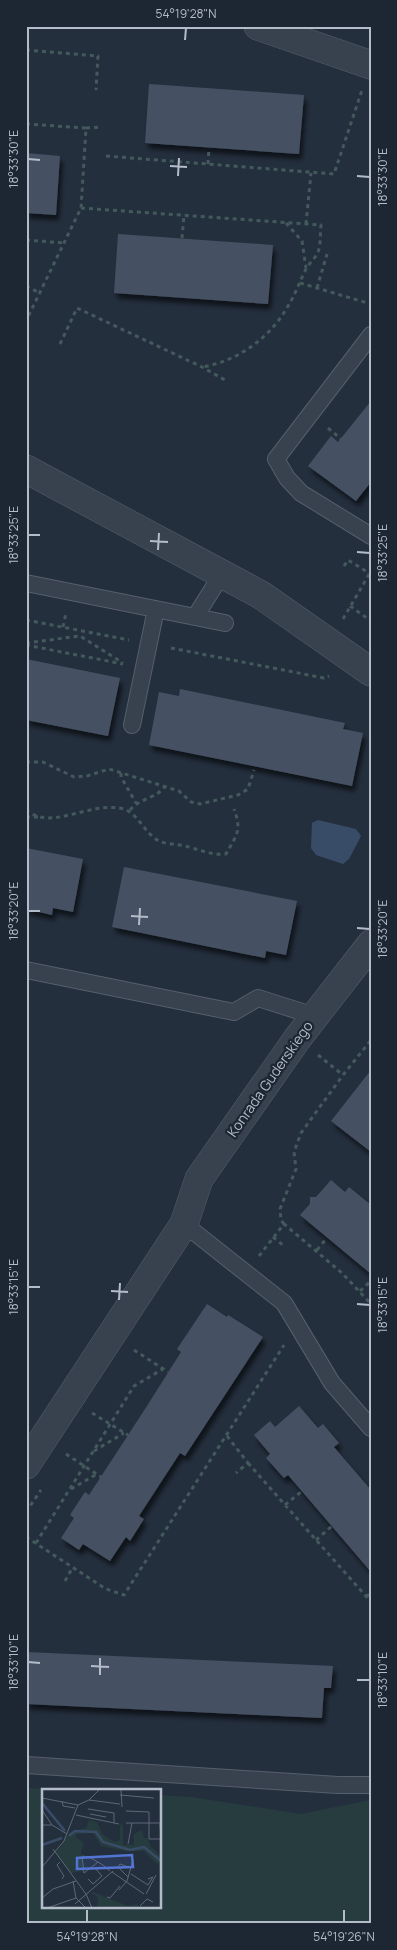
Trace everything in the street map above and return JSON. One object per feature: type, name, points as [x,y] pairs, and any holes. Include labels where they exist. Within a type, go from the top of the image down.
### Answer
[{"type":"street","points":[[258,26],[370,64]]},
{"type":"street","points":[[26,469],[260,595],[371,672]]},
{"type":"street","name":"Konrada Guderskiego","points":[[26,1465],[184,1224],[199,1179],[315,1016],[371,944]]},
{"type":"lane","points":[[371,335],[276,460],[286,478],[301,493],[371,536]]},
{"type":"lane","points":[[195,616],[222,574]]},
{"type":"lane","points":[[26,583],[154,617],[195,616],[225,623]]},
{"type":"lane","points":[[132,725],[154,617]]},
{"type":"lane","points":[[26,970],[234,1012],[258,998],[315,1016]]},
{"type":"lane","points":[[184,1224],[284,1303],[332,1383],[371,1428]]},
{"type":"lane","points":[[26,1765],[338,1785],[371,1785]]},
{"type":"path","points":[[26,50],[98,56],[96,90]]},
{"type":"path","points":[[106,156],[334,174],[370,64]]},
{"type":"path","points":[[26,124],[86,128],[102,127]]},
{"type":"path","points":[[26,321],[81,208],[86,128]]},
{"type":"path","points":[[208,164],[209,148]]},
{"type":"path","points":[[306,224],[311,172]]},
{"type":"path","points":[[81,208],[321,225],[318,252],[306,268],[288,307],[272,327],[253,346],[235,357],[219,364],[202,367]]},
{"type":"path","points":[[182,238],[184,215]]},
{"type":"path","points":[[286,223],[302,241],[306,268]]},
{"type":"path","points":[[26,240],[64,243]]},
{"type":"path","points":[[317,288],[326,254]]},
{"type":"path","points":[[300,283],[371,304]]},
{"type":"path","points":[[26,286],[40,293]]},
{"type":"path","points":[[60,344],[77,308],[202,367],[225,380]]},
{"type":"path","points":[[341,622],[370,572],[348,560],[344,566]]},
{"type":"path","points":[[350,606],[371,621]]},
{"type":"path","points":[[154,617],[172,628],[168,648],[324,678],[331,676]]},
{"type":"path","points":[[26,620],[130,640],[129,648]]},
{"type":"path","points":[[80,636],[81,630]]},
{"type":"path","points":[[26,644],[80,636],[126,665]]},
{"type":"path","points":[[26,644],[126,665]]},
{"type":"path","points":[[126,665],[127,656]]},
{"type":"path","points":[[26,762],[43,762],[74,777],[87,776],[109,769],[180,790],[191,802],[200,804],[238,795],[248,789],[254,770]]},
{"type":"path","points":[[121,773],[121,777],[136,803]]},
{"type":"path","points":[[130,810],[136,803],[161,792],[165,786]]},
{"type":"path","points":[[26,817],[55,818],[88,809],[118,807],[130,810],[151,835],[160,842],[189,846],[215,855],[226,854],[237,834],[239,823],[234,808]]},
{"type":"path","points":[[26,810],[39,817]]},
{"type":"path","points":[[371,1040],[301,1132],[294,1152],[296,1168],[280,1208],[284,1224],[317,1250],[371,1304]]},
{"type":"path","points":[[284,1224],[273,1237],[284,1246]]},
{"type":"path","points":[[317,1250],[326,1238]]},
{"type":"path","points":[[360,1291],[371,1281]]},
{"type":"path","points":[[137,1352],[168,1372]]},
{"type":"path","points":[[26,1537],[106,1589],[124,1596],[274,1361]]},
{"type":"path","points":[[36,1543],[134,1386],[163,1368]]},
{"type":"path","points":[[96,1415],[128,1435]]},
{"type":"path","points":[[93,1452],[124,1433]]},
{"type":"path","points":[[227,1436],[248,1463],[371,1602]]},
{"type":"path","points":[[69,1490],[99,1475],[70,1457]]},
{"type":"path","points":[[236,1473],[248,1463]]},
{"type":"path","points":[[285,1505],[302,1491]]},
{"type":"path","points":[[316,1540],[332,1526]]},
{"type":"path","points":[[65,1581],[74,1567]]},
{"type":"path","points":[[366,1597],[371,1593]]},
{"type":"green space","points":[[26,1788],[60,1789],[42,1789],[42,1908],[161,1908],[161,1795],[191,1797],[301,1814],[371,1800],[371,1924],[26,1924]]},
{"type":"water","points":[[318,820],[356,829],[361,836],[349,859],[343,864],[316,855],[311,848],[312,823]]},
{"type":"building","points":[[149,84],[304,95],[299,154],[145,143]]},
{"type":"building","points":[[26,153],[60,156],[56,215],[26,213]]},
{"type":"building","points":[[118,234],[273,245],[268,304],[114,293]]},
{"type":"building","points":[[371,401],[371,482],[356,501],[308,466],[331,436],[338,442]]},
{"type":"building","points":[[26,659],[120,678],[108,736],[26,720]]},
{"type":"building","points":[[180,689],[345,723],[343,729],[363,733],[352,786],[149,745],[159,692],[179,696]]},
{"type":"building","points":[[26,848],[83,859],[73,912],[53,908],[52,915],[26,909]]},
{"type":"building","points":[[124,867],[297,901],[286,955],[266,951],[265,958],[112,927]]},
{"type":"building","points":[[371,1070],[371,1152],[331,1121]]},
{"type":"building","points":[[331,1180],[345,1192],[349,1187],[371,1205],[371,1274],[300,1215],[310,1204],[310,1197],[316,1197]]},
{"type":"building","points":[[207,1304],[263,1337],[185,1456],[180,1453],[139,1516],[144,1519],[130,1541],[126,1537],[110,1561],[83,1544],[79,1550],[61,1538],[74,1518],[70,1515],[85,1492],[89,1495],[147,1406],[181,1352],[177,1349]]},
{"type":"building","points":[[299,1406],[318,1428],[323,1424],[339,1443],[334,1447],[371,1490],[371,1572],[288,1475],[284,1478],[266,1458],[270,1454],[254,1435],[270,1421],[275,1427]]},
{"type":"building","points":[[26,1652],[333,1666],[331,1688],[324,1688],[322,1718],[26,1704]]}]
